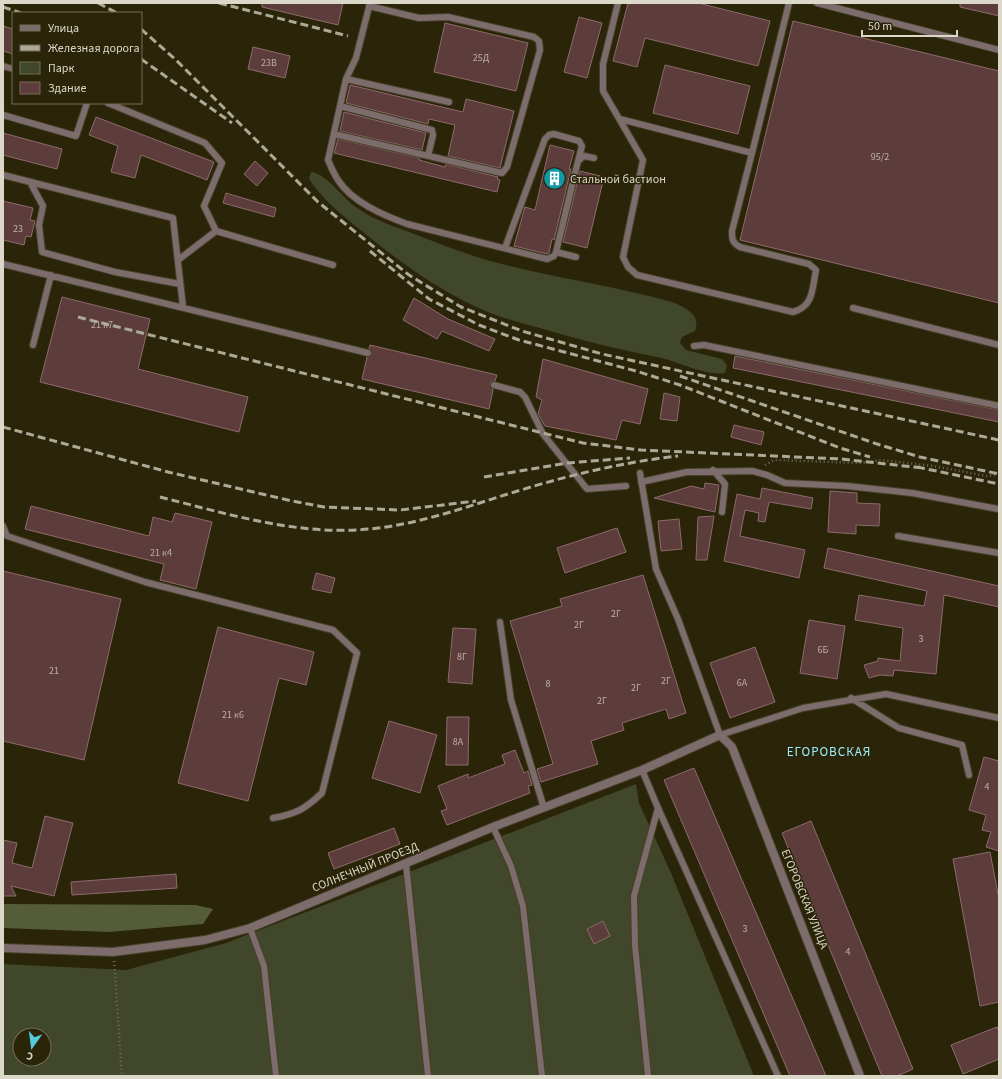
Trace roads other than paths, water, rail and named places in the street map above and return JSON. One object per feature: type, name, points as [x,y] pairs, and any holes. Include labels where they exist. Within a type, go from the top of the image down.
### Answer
[{"type":"street","name":"СОЛНЕЧНЫЙ ПРОЕЗД","points":[[3,948],[113,952],[206,940],[250,928],[493,827],[642,770],[720,734]]},
{"type":"street","name":"ЕГОРОВСКАЯ УЛИЦА","points":[[720,734],[732,747],[860,1076]]},
{"type":"lane","points":[[618,3],[602,64],[603,91],[643,160],[623,257],[628,267],[637,275],[644,277],[794,312],[803,310],[809,302],[816,270],[809,264],[740,247],[734,244],[732,240],[732,231],[789,3]]},
{"type":"lane","points":[[817,3],[999,50]]},
{"type":"lane","points":[[334,134],[502,173],[505,170],[540,50],[539,41],[534,37],[448,17],[419,18],[370,5],[356,58],[346,79],[328,160],[338,181],[357,199],[386,216],[407,224],[547,259],[554,256],[556,252],[582,146],[579,141],[554,134],[549,135],[545,139],[505,248]]},
{"type":"lane","points":[[346,79],[449,102]]},
{"type":"lane","points":[[3,115],[76,136],[87,104]]},
{"type":"lane","points":[[110,104],[205,143],[222,163],[204,206],[216,230],[333,265]]},
{"type":"lane","points":[[340,106],[432,130],[433,135],[428,156]]},
{"type":"lane","points":[[620,119],[752,153]]},
{"type":"lane","points":[[578,161],[584,156],[594,158]]},
{"type":"lane","points":[[3,175],[173,218],[183,307]]},
{"type":"lane","points":[[30,182],[43,206],[39,224],[42,252],[115,272],[180,284]]},
{"type":"lane","points":[[178,260],[216,230]]},
{"type":"lane","points":[[556,252],[576,257]]},
{"type":"lane","points":[[3,264],[368,353]]},
{"type":"lane","points":[[33,345],[51,275]]},
{"type":"lane","points":[[853,308],[999,345]]},
{"type":"lane","points":[[694,346],[704,345],[999,406]]},
{"type":"lane","points":[[494,385],[520,392],[525,397],[544,434],[587,489],[626,486]]},
{"type":"lane","points":[[712,470],[725,484],[722,512]]},
{"type":"lane","points":[[641,482],[687,472],[712,470],[752,471],[767,475],[785,483],[847,486],[912,493],[998,508]]},
{"type":"lane","points":[[640,473],[656,569],[678,619],[720,734],[803,708],[851,698],[886,694],[999,718]]},
{"type":"lane","points":[[3,526],[7,536],[145,582],[333,630],[357,653],[322,793],[305,808],[286,816],[273,818]]},
{"type":"lane","points":[[898,536],[999,553]]},
{"type":"lane","points":[[500,622],[511,700],[544,808]]},
{"type":"lane","points":[[851,698],[900,728],[962,745],[969,775]]},
{"type":"lane","points":[[642,770],[778,1076]]},
{"type":"lane","points":[[648,1076],[635,945],[634,896],[658,808]]},
{"type":"lane","points":[[493,827],[511,866],[523,906],[542,1076]]},
{"type":"lane","points":[[406,864],[428,1076]]},
{"type":"lane","points":[[250,928],[264,966],[276,1076]]},
{"type":"railway","points":[[98,3],[115,12]]},
{"type":"railway","points":[[219,3],[348,36]]},
{"type":"railway","points":[[3,7],[18,12]]},
{"type":"railway","points":[[142,30],[176,60],[318,202],[409,275],[461,307],[522,331],[602,354],[999,440]]},
{"type":"railway","points":[[142,60],[232,123]]},
{"type":"railway","points":[[370,251],[429,299],[479,325],[519,340],[636,371],[680,385],[840,448],[870,457]]},
{"type":"railway","points":[[78,317],[583,443],[641,450],[841,459],[923,468]]},
{"type":"railway","points":[[680,376],[877,444],[920,457],[999,474]]},
{"type":"railway","points":[[3,427],[168,472],[324,507],[400,510],[476,501]]},
{"type":"railway","points":[[160,497],[263,522],[316,529],[369,529],[408,523],[580,474],[619,465],[678,456]]},
{"type":"railway","points":[[484,477],[567,463],[630,458]]},
{"type":"railway","points":[[917,467],[999,484]]},
{"type":"place","name":"Стальной бастион","points":[[555,179]]},
{"type":"district","name":"ЕГОРОВСКАЯ","points":[[829,751]]}]
